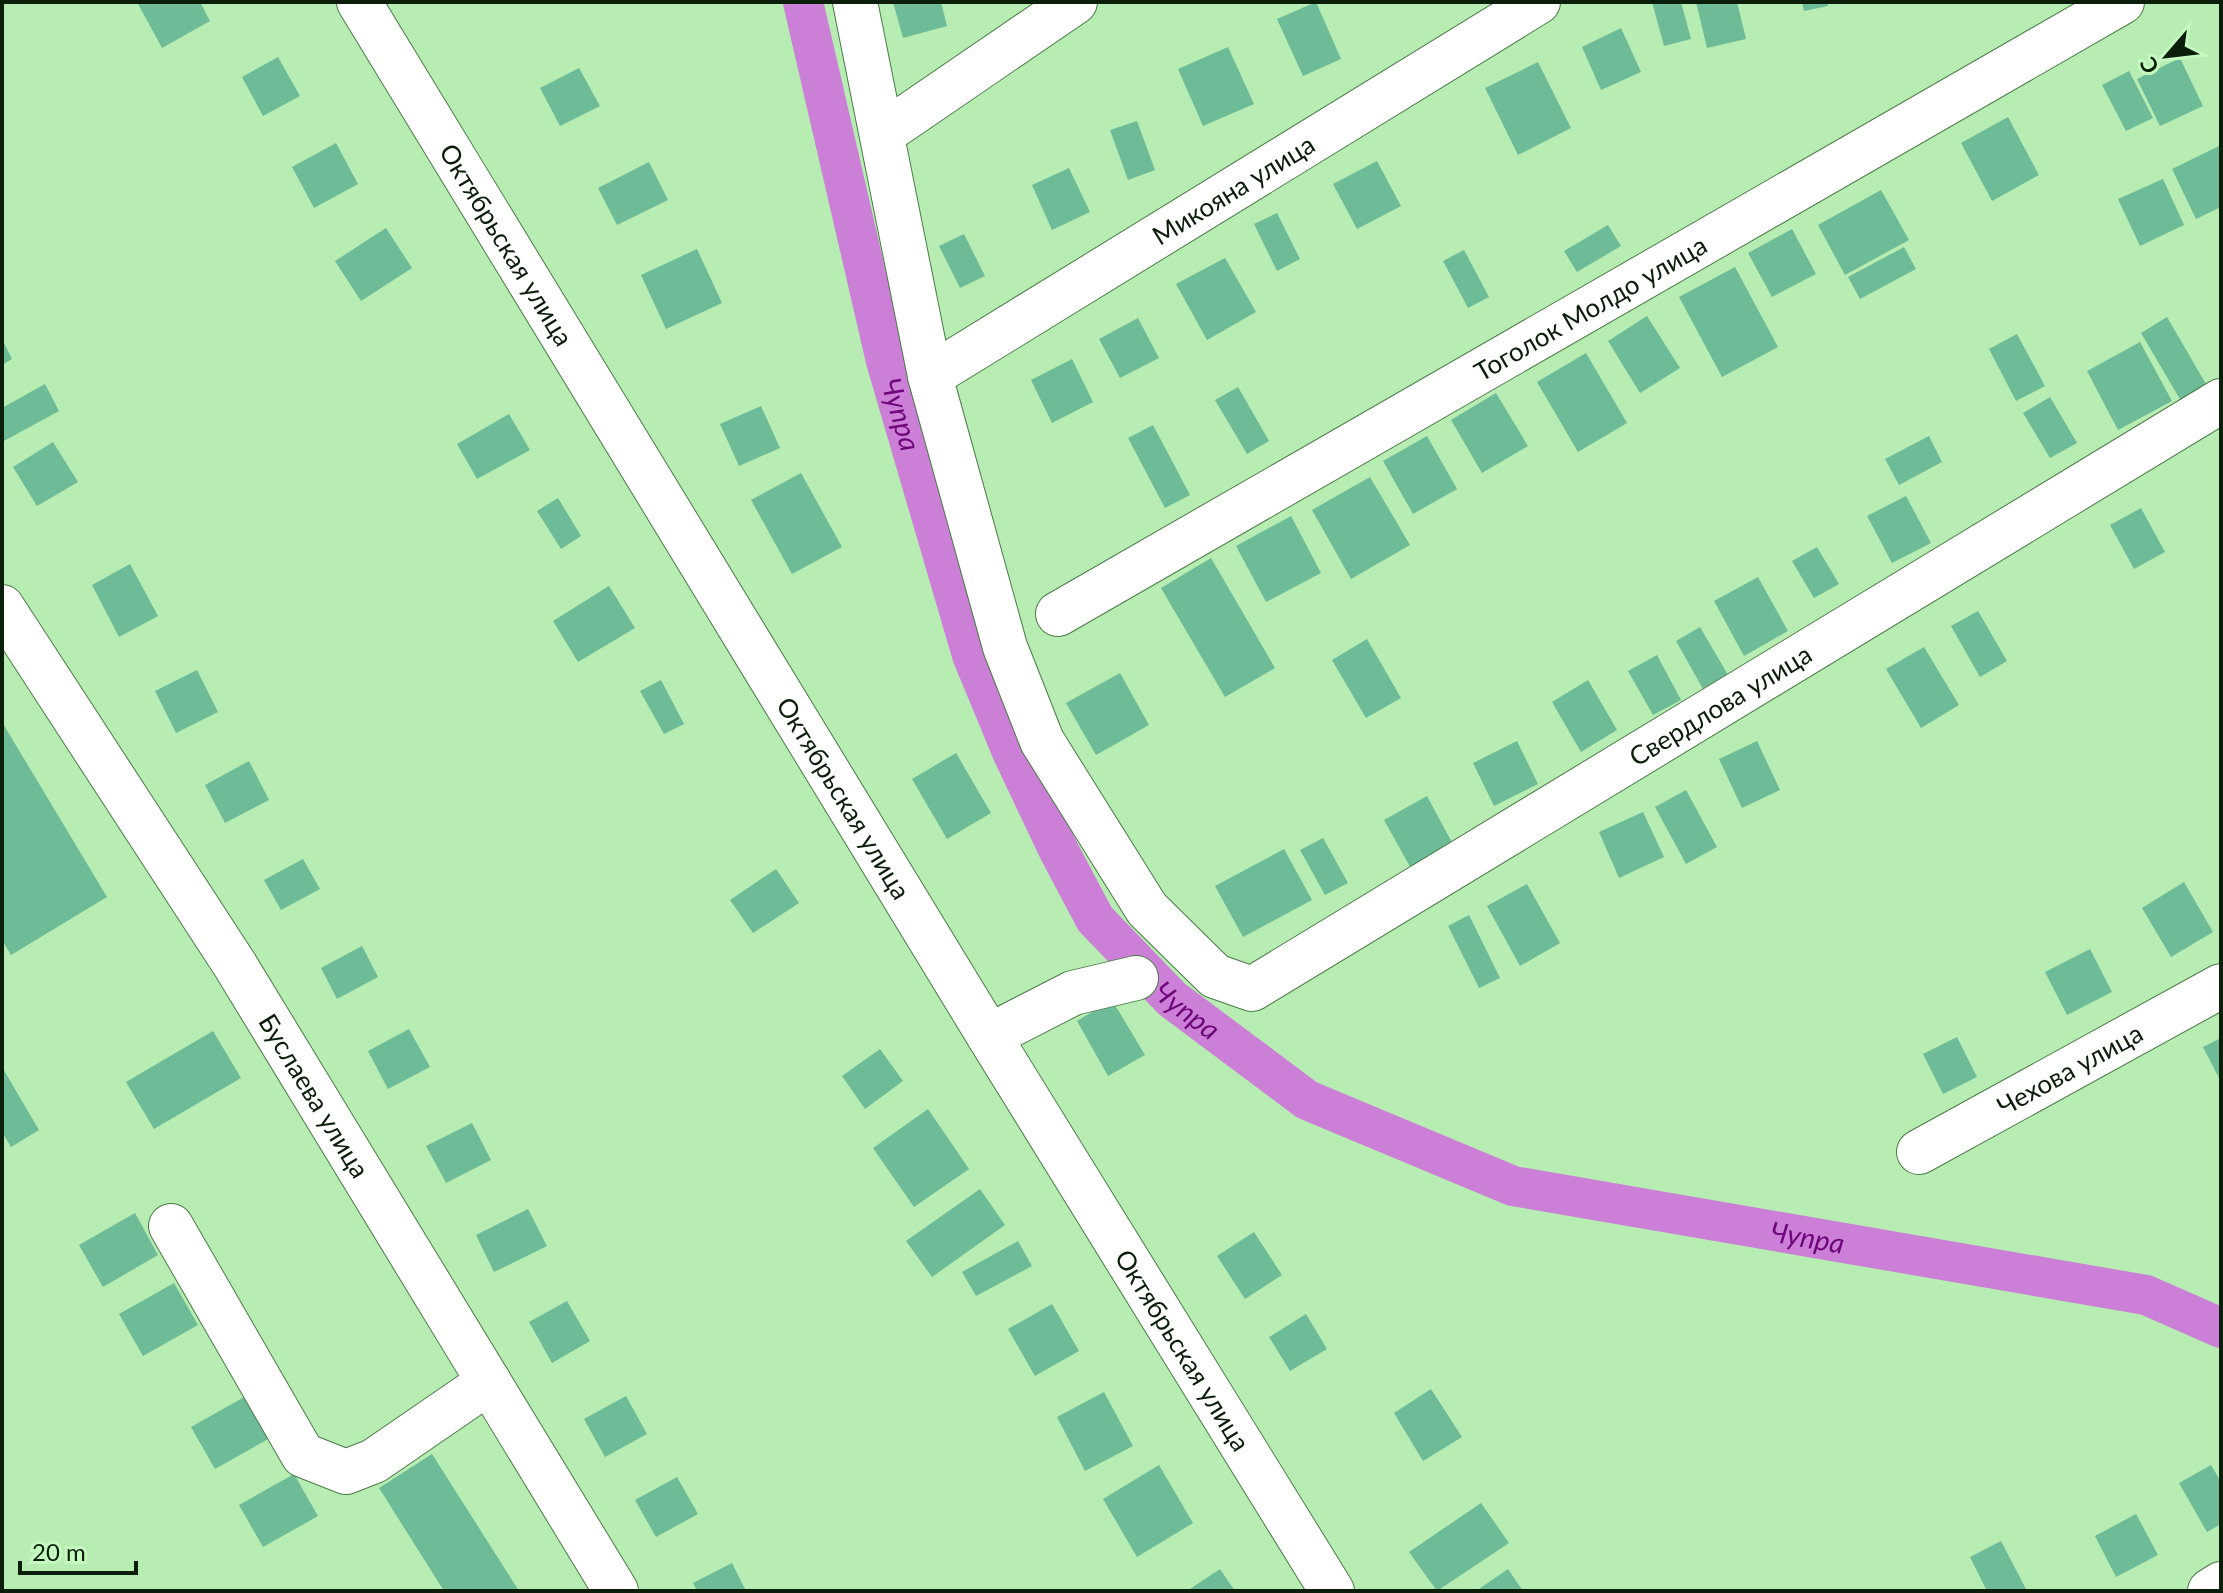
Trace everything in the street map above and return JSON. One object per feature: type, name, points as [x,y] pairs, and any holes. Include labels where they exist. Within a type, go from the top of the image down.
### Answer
[{"type":"street","name":"Октябрьская улица","points":[[359,2],[989,1036],[1332,1591]]},
{"type":"street","points":[[855,2],[930,376]]},
{"type":"street","points":[[882,134],[1075,2]]},
{"type":"street","name":"Микояна улица","points":[[930,376],[1538,2]]},
{"type":"street","name":"Тоголок Молдо улица","points":[[1058,614],[2122,2]]},
{"type":"street","name":"Свердлова улица","points":[[930,376],[1005,647],[1042,741],[1147,909],[1215,976],[1252,989],[2221,401]]},
{"type":"street","name":"Буслаева улица","points":[[2,607],[235,965],[616,1591]]},
{"type":"street","points":[[989,1036],[1073,993],[1136,978]]},
{"type":"street","name":"Чехова улица","points":[[1919,1152],[2221,986]]},
{"type":"street","points":[[171,1226],[303,1455],[346,1472],[374,1461],[489,1382]]},
{"type":"street","points":[[2210,1591],[2221,1584]]},
{"type":"building","points":[[137,2],[200,2],[210,21],[162,48]]},
{"type":"building","points":[[893,2],[941,2],[947,26],[903,38]]},
{"type":"building","points":[[1316,2],[1341,59],[1303,76],[1277,19]]},
{"type":"building","points":[[1652,2],[1681,2],[1691,39],[1664,46]]},
{"type":"building","points":[[1696,2],[1737,2],[1746,39],[1707,48]]},
{"type":"building","points":[[1802,2],[1827,2],[1828,6],[1804,11]]},
{"type":"building","points":[[1621,28],[1641,72],[1601,90],[1582,47]]},
{"type":"building","points":[[1228,47],[1254,104],[1203,126],[1178,69]]},
{"type":"building","points":[[278,57],[300,96],[263,116],[242,77]]},
{"type":"building","points":[[2180,58],[2203,106],[2160,126],[2137,79]]},
{"type":"building","points":[[1538,62],[1571,128],[1518,155],[1485,88]]},
{"type":"building","points":[[579,68],[600,106],[560,126],[540,88]]},
{"type":"building","points":[[2129,71],[2153,118],[2126,131],[2102,85]]},
{"type":"building","points":[[2008,117],[2039,175],[1992,201],[1961,143]]},
{"type":"building","points":[[1137,121],[1155,170],[1128,180],[1110,130]]},
{"type":"building","points":[[336,143],[358,184],[314,208],[292,167]]},
{"type":"building","points":[[2221,145],[2221,207],[2196,219],[2172,169]]},
{"type":"building","points":[[1377,161],[1401,206],[1357,229],[1333,184]]},
{"type":"building","points":[[649,162],[668,200],[617,225],[598,188]]},
{"type":"building","points":[[1069,168],[1090,212],[1052,230],[1032,185]]},
{"type":"building","points":[[2163,179],[2184,225],[2140,246],[2118,199]]},
{"type":"building","points":[[1881,190],[1909,240],[1845,275],[1818,225]]},
{"type":"building","points":[[1277,213],[1300,259],[1277,271],[1254,224]]},
{"type":"building","points":[[1608,225],[1621,246],[1577,272],[1564,251]]},
{"type":"building","points":[[386,228],[412,268],[361,301],[335,261]]},
{"type":"building","points":[[1792,229],[1816,274],[1772,297],[1748,253]]},
{"type":"building","points":[[964,234],[985,276],[960,288],[939,246]]},
{"type":"building","points":[[1904,247],[1916,269],[1860,299],[1848,277]]},
{"type":"building","points":[[697,249],[722,303],[666,329],[641,275]]},
{"type":"building","points":[[1464,250],[1489,297],[1468,308],[1443,261]]},
{"type":"building","points":[[1225,258],[1256,312],[1207,340],[1176,284]]},
{"type":"building","points":[[1735,267],[1778,347],[1722,377],[1679,297]]},
{"type":"building","points":[[1647,316],[1680,368],[1640,393],[1608,341]]},
{"type":"building","points":[[2167,317],[2210,391],[2184,406],[2141,333]]},
{"type":"building","points":[[1138,318],[1159,358],[1120,378],[1099,339]]},
{"type":"building","points":[[2017,334],[2045,386],[2016,401],[1989,349]]},
{"type":"building","points":[[2,339],[12,359],[2,365]]},
{"type":"building","points":[[2140,342],[2172,401],[2118,430],[2087,371]]},
{"type":"building","points":[[1586,353],[1627,423],[1578,452],[1537,382]]},
{"type":"building","points":[[1072,359],[1093,402],[1052,423],[1031,380]]},
{"type":"building","points":[[45,384],[59,411],[2,442],[2,408]]},
{"type":"building","points":[[1238,387],[1269,441],[1247,454],[1215,400]]},
{"type":"building","points":[[1496,393],[1528,446],[1482,473],[1451,420]]},
{"type":"building","points":[[2050,397],[2077,443],[2050,458],[2023,413]]},
{"type":"building","points":[[761,406],[780,448],[739,466],[720,424]]},
{"type":"building","points":[[509,414],[530,450],[477,479],[457,444]]},
{"type":"building","points":[[1153,425],[1190,495],[1165,508],[1128,438]]},
{"type":"building","points":[[1427,436],[1457,489],[1413,514],[1383,461]]},
{"type":"building","points":[[1929,436],[1942,462],[1899,485],[1885,459]]},
{"type":"building","points":[[53,442],[78,482],[37,506],[13,467]]},
{"type":"building","points":[[801,473],[842,547],[792,574],[751,500]]},
{"type":"building","points":[[1370,477],[1410,545],[1351,579],[1312,510]]},
{"type":"building","points":[[1906,496],[1931,543],[1892,563],[1867,516]]},
{"type":"building","points":[[558,498],[581,536],[561,549],[537,511]]},
{"type":"building","points":[[2141,508],[2165,552],[2134,569],[2110,525]]},
{"type":"building","points":[[1291,516],[1321,573],[1266,602],[1236,546]]},
{"type":"building","points":[[1817,547],[1839,584],[1814,598],[1792,561]]},
{"type":"building","points":[[1211,558],[1275,668],[1225,697],[1161,588]]},
{"type":"building","points":[[130,564],[158,616],[119,637],[92,585]]},
{"type":"building","points":[[1758,577],[1788,631],[1744,656],[1714,601]]},
{"type":"building","points":[[609,586],[635,628],[578,662],[553,621]]},
{"type":"building","points":[[1978,611],[2007,661],[1980,677],[1951,626]]},
{"type":"building","points":[[1700,627],[1728,675],[1703,689],[1676,641]]},
{"type":"building","points":[[1367,639],[1401,698],[1366,718],[1332,660]]},
{"type":"building","points":[[1924,647],[1959,705],[1921,728],[1886,669]]},
{"type":"building","points":[[1657,655],[1681,700],[1653,715],[1628,671]]},
{"type":"building","points":[[197,670],[218,712],[176,733],[155,691]]},
{"type":"building","points":[[1120,673],[1149,725],[1096,755],[1066,703]]},
{"type":"building","points":[[661,680],[684,724],[664,734],[640,691]]},
{"type":"building","points":[[1588,680],[1617,730],[1581,752],[1552,702]]},
{"type":"building","points":[[2,722],[107,897],[11,955],[2,940]]},
{"type":"building","points":[[1517,741],[1538,784],[1494,806],[1473,763]]},
{"type":"building","points":[[1757,741],[1780,790],[1742,808],[1719,759]]},
{"type":"building","points":[[956,753],[991,813],[947,839],[912,779]]},
{"type":"building","points":[[249,761],[269,800],[225,823],[205,785]]},
{"type":"building","points":[[1686,790],[1717,847],[1686,864],[1655,807]]},
{"type":"building","points":[[1427,796],[1455,848],[1413,872],[1384,820]]},
{"type":"building","points":[[1643,812],[1664,857],[1619,878],[1599,832]]},
{"type":"building","points":[[1323,838],[1348,883],[1325,895],[1300,850]]},
{"type":"building","points":[[1284,849],[1312,900],[1243,937],[1215,886]]},
{"type":"building","points":[[303,859],[320,889],[281,910],[264,880]]},
{"type":"building","points":[[776,869],[799,903],[753,933],[730,900]]},
{"type":"building","points":[[2184,882],[2213,932],[2171,957],[2142,908]]},
{"type":"building","points":[[1527,884],[1560,943],[1520,966],[1487,906]]},
{"type":"building","points":[[1469,915],[1500,978],[1479,988],[1448,926]]},
{"type":"building","points":[[362,946],[378,977],[337,999],[321,968]]},
{"type":"building","points":[[2090,949],[2112,992],[2067,1015],[2045,972]]},
{"type":"building","points":[[1112,1000],[1145,1055],[1108,1076],[1077,1021]]},
{"type":"building","points":[[409,1029],[430,1067],[388,1089],[368,1051]]},
{"type":"building","points":[[213,1031],[241,1078],[154,1129],[126,1082]]},
{"type":"building","points":[[1957,1037],[1977,1077],[1943,1094],[1923,1054]]},
{"type":"building","points":[[2221,1038],[2221,1082],[2203,1047]]},
{"type":"building","points":[[880,1049],[903,1081],[865,1109],[842,1076]]},
{"type":"building","points":[[2,1067],[39,1130],[11,1147],[2,1132]]},
{"type":"building","points":[[928,1109],[969,1169],[914,1207],[873,1148]]},
{"type":"building","points":[[472,1123],[491,1160],[446,1183],[426,1146]]},
{"type":"building","points":[[980,1189],[1005,1225],[932,1277],[906,1241]]},
{"type":"building","points":[[528,1209],[547,1246],[494,1272],[476,1235]]},
{"type":"building","points":[[135,1213],[158,1255],[103,1287],[79,1245]]},
{"type":"building","points":[[1254,1232],[1282,1275],[1245,1299],[1217,1256]]},
{"type":"building","points":[[1018,1241],[1032,1266],[976,1296],[962,1272]]},
{"type":"building","points":[[174,1283],[198,1325],[143,1356],[119,1314]]},
{"type":"building","points":[[567,1301],[590,1341],[552,1363],[529,1322]]},
{"type":"building","points":[[1052,1304],[1079,1351],[1035,1376],[1008,1329]]},
{"type":"building","points":[[1306,1314],[1327,1349],[1290,1371],[1269,1337]]},
{"type":"building","points":[[1431,1389],[1462,1437],[1423,1461],[1394,1413]]},
{"type":"building","points":[[1104,1392],[1133,1446],[1085,1471],[1057,1417]]},
{"type":"building","points":[[246,1396],[270,1438],[215,1469],[191,1427]]},
{"type":"building","points":[[626,1396],[647,1434],[605,1457],[584,1419]]},
{"type":"building","points":[[432,1454],[519,1591],[444,1591],[379,1488]]},
{"type":"building","points":[[1159,1465],[1193,1523],[1137,1557],[1103,1499]]},
{"type":"building","points":[[2211,1465],[2221,1482],[2221,1524],[2207,1532],[2179,1483]]},
{"type":"building","points":[[294,1474],[318,1516],[263,1547],[239,1505]]},
{"type":"building","points":[[677,1477],[698,1514],[656,1537],[635,1500]]},
{"type":"building","points":[[1481,1503],[1509,1543],[1437,1591],[1409,1552]]},
{"type":"building","points":[[2136,1514],[2158,1555],[2116,1577],[2095,1536]]},
{"type":"building","points":[[2001,1541],[2027,1591],[1987,1591],[1970,1557]]},
{"type":"building","points":[[732,1563],[746,1591],[697,1591],[693,1583]]},
{"type":"building","points":[[1220,1569],[1235,1591],[1187,1591]]},
{"type":"building","points":[[1508,1569],[1523,1591],[1476,1591]]},
{"type":"waterway","name":"Чупра","points":[[803,2],[886,361],[972,655],[1013,754],[1095,919],[1172,999],[1307,1100],[1513,1186],[2146,1295],[2221,1328]]}]
